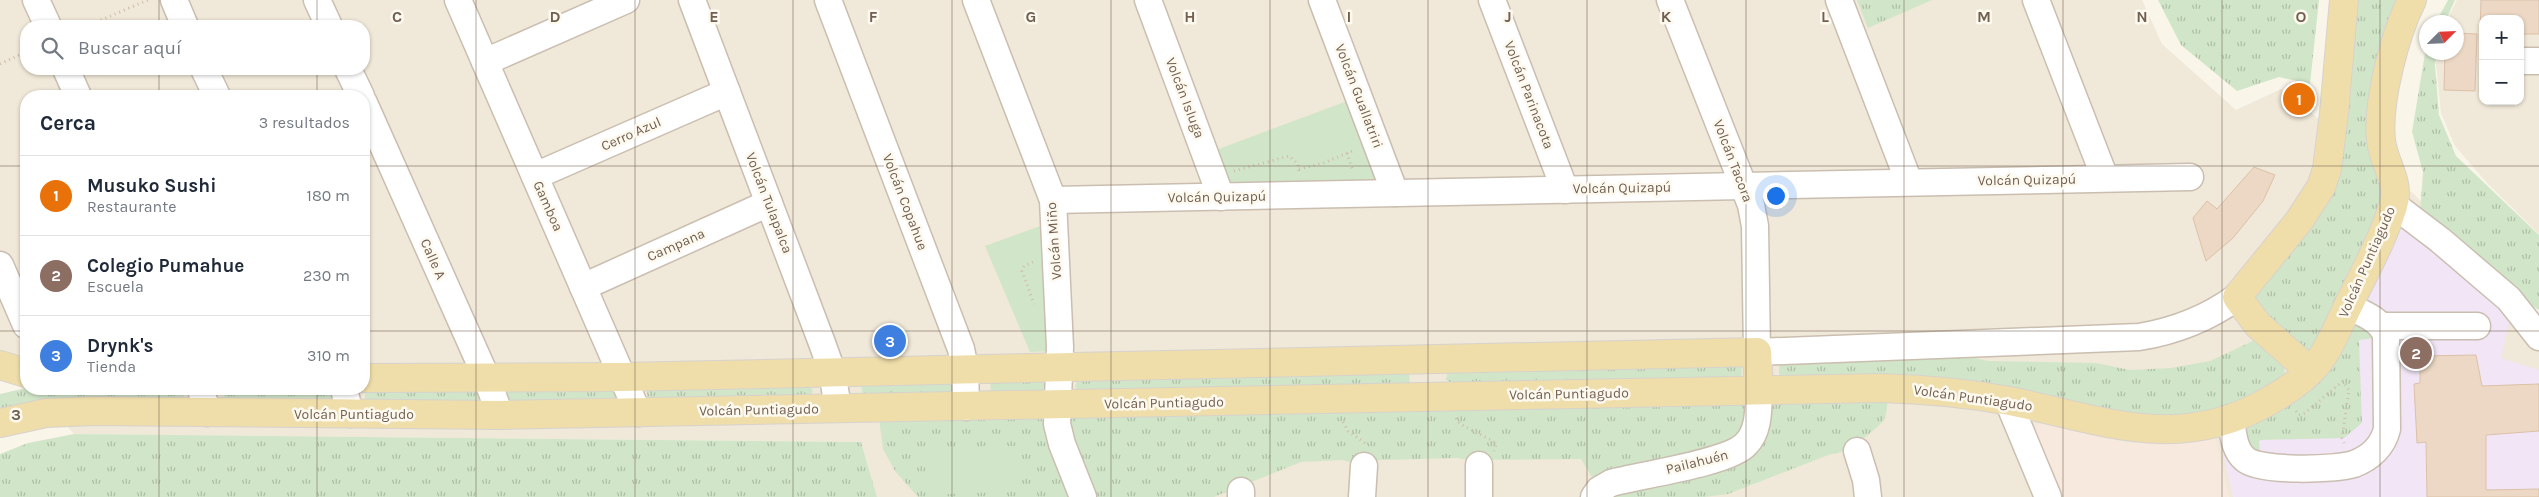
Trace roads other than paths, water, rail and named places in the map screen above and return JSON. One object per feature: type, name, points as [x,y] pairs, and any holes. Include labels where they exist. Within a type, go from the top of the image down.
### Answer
[{"type":"main road","points":[[2310,371],[2258,325],[2237,298],[2300,221],[2321,186],[2327,169],[2334,113],[2344,0]]},
{"type":"main road","name":"Volcán Puntiagudo","points":[[0,423],[23,417],[59,412],[204,401],[347,401],[500,415],[1759,390],[1901,389],[2008,401],[2145,430],[2189,429],[2231,420],[2273,399],[2310,371],[2324,355],[2394,205],[2394,182],[2381,142],[2381,127],[2397,39],[2412,0]]},
{"type":"main road","points":[[370,378],[487,379],[1757,352]]},
{"type":"main road","name":"Volcán Tacora","points":[[1757,352],[1759,390]]},
{"type":"main road","points":[[1428,397],[1429,360]]},
{"type":"main road","points":[[0,365],[20,371]]},
{"type":"main road","points":[[0,384],[20,379]]},
{"type":"street","points":[[36,0],[45,20]]},
{"type":"street","points":[[174,0],[183,20]]},
{"type":"street","points":[[317,0],[326,20]]},
{"type":"street","name":"Gamboa","points":[[458,0],[638,413]]},
{"type":"street","points":[[485,62],[626,0]]},
{"type":"street","name":"Volcán Tulapalca","points":[[692,0],[832,371],[838,408]]},
{"type":"street","name":"Volcán Copahue","points":[[828,0],[961,349],[965,368],[966,407]]},
{"type":"street","name":"Volcán Miño","points":[[976,0],[1053,200],[1060,367],[1058,432],[1083,497]]},
{"type":"street","name":"Volcán Isluga","points":[[1148,0],[1218,186]]},
{"type":"street","name":"Volcán Guallatriri","points":[[1322,0],[1395,193]]},
{"type":"street","name":"Volcán Parinacota","points":[[1492,0],[1565,190]]},
{"type":"street","name":"Volcán Tacora","points":[[1670,0],[1751,205],[1754,226],[1757,352]]},
{"type":"street","points":[[1839,0],[1909,182]]},
{"type":"street","points":[[2036,0],[2106,178]]},
{"type":"street","points":[[2524,61],[2539,61]]},
{"type":"street","points":[[69,75],[75,90]]},
{"type":"street","points":[[207,75],[213,90]]},
{"type":"street","points":[[351,75],[357,90]]},
{"type":"street","name":"Cerro Azul","points":[[535,176],[727,92]]},
{"type":"street","name":"Calle A","points":[[370,117],[487,379],[500,415]]},
{"type":"street","name":"Volcán Quizapú","points":[[1053,200],[1218,186],[1300,195],[2190,177]]},
{"type":"street","name":"Campana","points":[[583,287],[769,203]]},
{"type":"street","points":[[2394,205],[2440,240],[2509,299],[2539,337]]},
{"type":"street","points":[[0,265],[20,311]]},
{"type":"street","points":[[1757,352],[2139,336],[2175,330],[2193,323],[2237,298]]},
{"type":"street","points":[[2231,420],[2237,449],[2244,458],[2258,467],[2307,468],[2355,464],[2376,450],[2385,437],[2387,429],[2386,336],[2381,326],[2372,318],[2348,306]]},
{"type":"street","points":[[2381,326],[2477,326]]},
{"type":"street","name":"Pailahuén","points":[[1594,497],[1599,490],[1611,483],[1714,460],[1739,450],[1751,438],[1756,427],[1759,390]]},
{"type":"street","points":[[2008,401],[2048,497]]},
{"type":"street","points":[[1857,451],[1866,480],[1868,497]]},
{"type":"street","points":[[1479,465],[1479,497]]},
{"type":"street","points":[[1362,497],[1364,466]]},
{"type":"place","name":"Musuko Sushi","points":[[2299,99]]},
{"type":"place","name":"Drynk's","points":[[890,341]]},
{"type":"place","name":"Colegio Pumahue","points":[[2416,353]]}]
